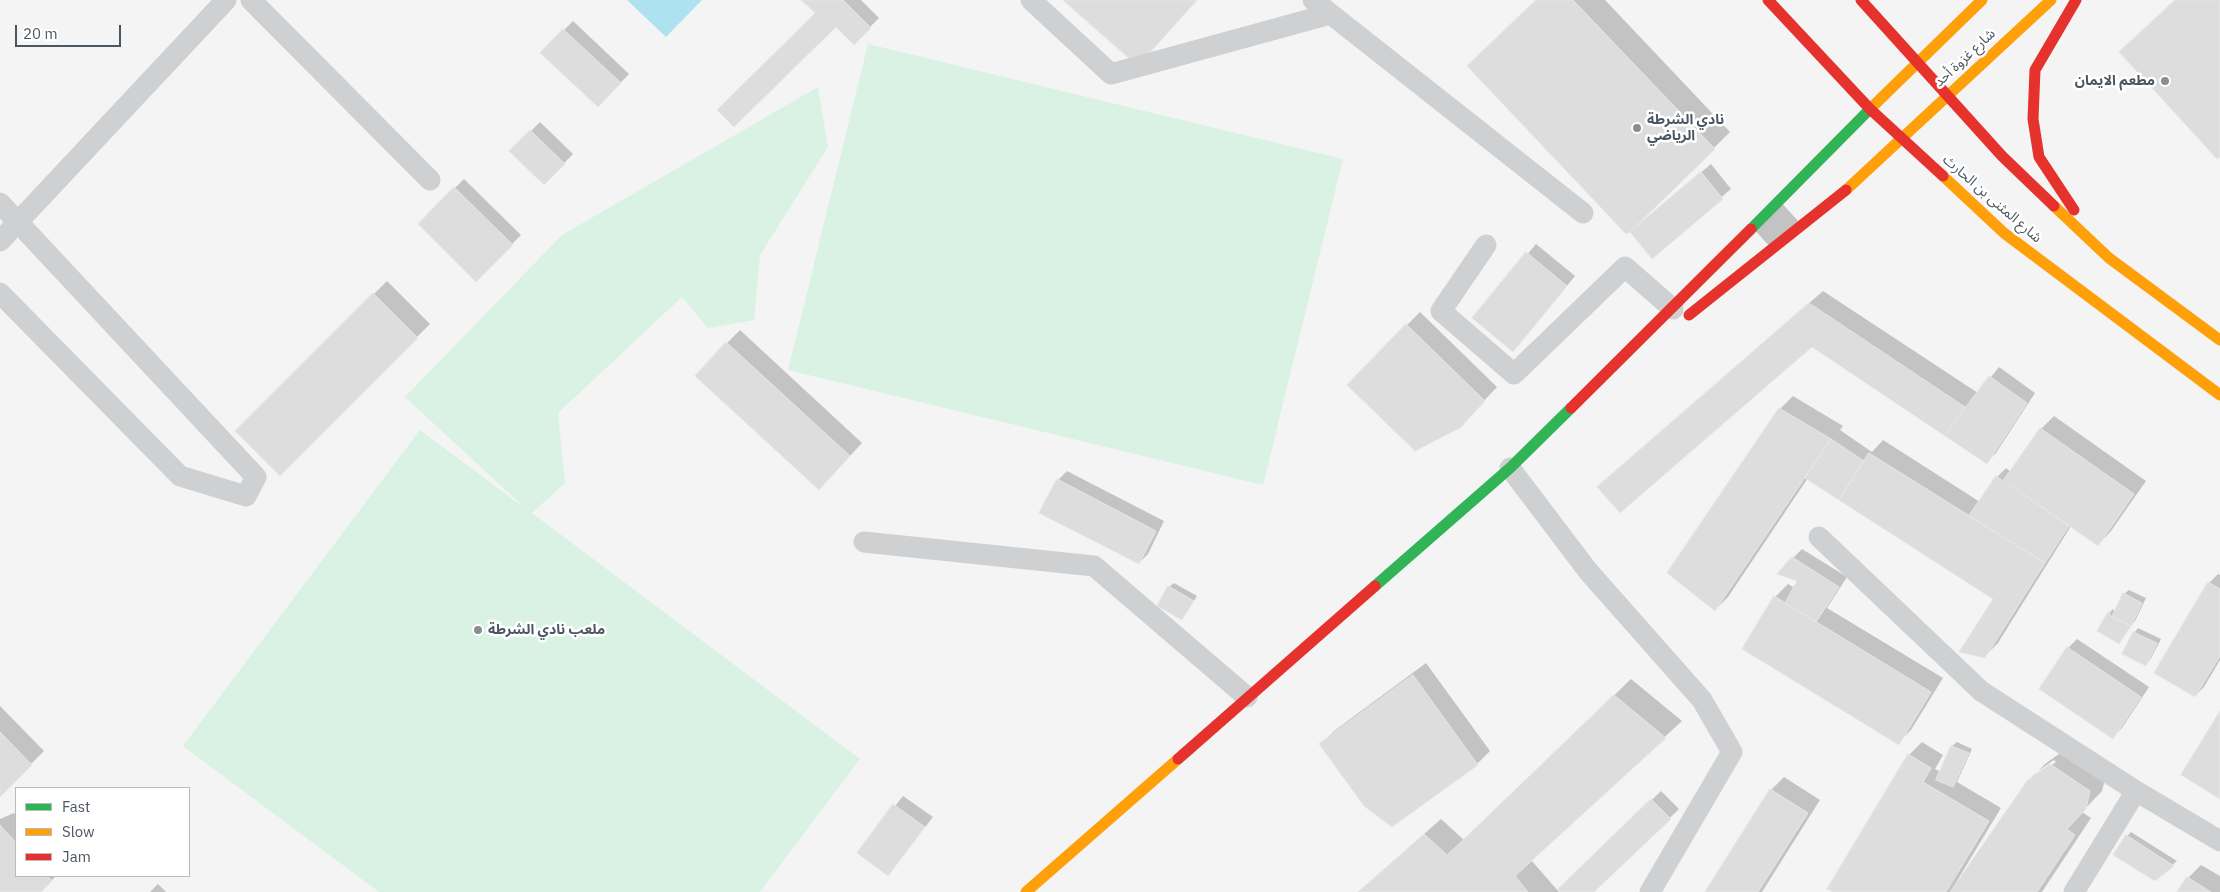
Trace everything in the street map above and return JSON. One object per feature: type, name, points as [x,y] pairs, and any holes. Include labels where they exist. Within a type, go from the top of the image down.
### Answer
[{"type":"main road","name":"شارع المثنى بن الحارث","points":[[1768,0],[1900,139],[2004,233],[2220,395]]},
{"type":"main road","points":[[1860,0],[2002,156],[2109,258],[2220,340]]},
{"type":"main road","points":[[1026,892],[1510,468],[1584,398],[1678,314],[1870,109],[1982,0]]},
{"type":"main road","name":"شارع غزوة أحد","points":[[1678,314],[1850,188],[1900,139],[2051,0]]},
{"type":"main road","points":[[2076,0],[2035,70],[2033,119],[2039,156],[2077,216],[2109,258]]},
{"type":"main road","points":[[1584,398],[1652,343]]},
{"type":"lane","points":[[0,241],[226,0]]},
{"type":"lane","points":[[251,0],[430,180]]},
{"type":"lane","points":[[1031,0],[1111,74],[1330,14]]},
{"type":"lane","points":[[1312,0],[1582,213]]},
{"type":"lane","points":[[0,203],[256,477],[246,496],[180,476],[0,293]]},
{"type":"lane","points":[[1486,245],[1441,311],[1514,374],[1625,267],[1678,314]]},
{"type":"lane","points":[[1510,468],[1588,571],[1702,700],[1732,752],[1650,892]]},
{"type":"lane","points":[[1820,537],[1981,691],[2136,792],[2220,841]]},
{"type":"lane","points":[[864,542],[1094,566],[1248,696]]},
{"type":"lane","points":[[2074,892],[2136,792]]},
{"type":"green space","points":[[868,44],[1343,159],[1263,485],[788,370]]},
{"type":"green space","name":"ملعب نادي الشرطة","points":[[818,87],[828,147],[760,255],[754,320],[708,328],[682,297],[558,413],[565,483],[532,513],[860,759],[760,892],[379,892],[183,746],[420,430],[526,509],[405,397],[562,235]]},
{"type":"water","points":[[627,0],[702,0],[666,37]]},
{"type":"building","points":[[801,0],[843,0],[871,28],[854,45],[836,27],[734,127],[717,110],[815,13]]},
{"type":"building","points":[[1063,0],[1197,0],[1138,66]]},
{"type":"building","points":[[1536,0],[1573,0],[1715,149],[1626,234],[1467,66]]},
{"type":"building","points":[[2175,0],[2220,0],[2220,157],[2217,159],[2119,52]]},
{"type":"building","points":[[563,29],[621,83],[598,107],[540,53]]},
{"type":"building","points":[[530,130],[565,164],[544,185],[509,151]]},
{"type":"building","points":[[1701,172],[1723,199],[1652,259],[1630,232]]},
{"type":"building","points":[[454,187],[513,245],[476,282],[418,224]]},
{"type":"building","points":[[1526,252],[1567,286],[1513,352],[1472,318]]},
{"type":"building","points":[[373,293],[418,338],[280,476],[235,431]]},
{"type":"building","points":[[1809,303],[1965,407],[1945,436],[1812,347],[1620,513],[1597,487]]},
{"type":"building","points":[[1406,324],[1485,401],[1460,428],[1415,451],[1347,385]]},
{"type":"building","points":[[726,342],[850,456],[819,490],[695,376]]},
{"type":"building","points":[[1989,376],[2027,403],[1987,464],[1945,436]]},
{"type":"building","points":[[1779,408],[1831,439],[1715,611],[1667,573]]},
{"type":"building","points":[[2040,428],[2134,494],[2098,546],[2004,480]]},
{"type":"building","points":[[1831,439],[1864,461],[1839,500],[1805,478]]},
{"type":"building","points":[[1869,453],[2045,563],[1985,658],[1959,652],[1993,599],[1839,500]]},
{"type":"building","points":[[1996,476],[2069,526],[2045,563],[1969,516]]},
{"type":"building","points":[[1057,479],[1156,531],[1139,564],[1039,513]]},
{"type":"building","points":[[1792,557],[1839,587],[1816,622],[1785,603],[1797,581],[1777,574]]},
{"type":"building","points":[[2208,582],[2220,589],[2220,656],[2195,697],[2154,673]]},
{"type":"building","points":[[1168,586],[1194,601],[1182,620],[1157,606]]},
{"type":"building","points":[[2123,593],[2142,603],[2131,626],[2112,617]]},
{"type":"building","points":[[1774,596],[1931,692],[1899,745],[1742,649]]},
{"type":"building","points":[[2108,612],[2112,617],[2131,626],[2119,644],[2097,631]]},
{"type":"building","points":[[2133,632],[2157,643],[2146,666],[2122,654]]},
{"type":"building","points":[[2067,647],[2141,697],[2113,739],[2039,689]]},
{"type":"building","points":[[1413,675],[1478,765],[1392,827],[1364,806],[1319,744]]},
{"type":"building","points":[[1614,695],[1666,738],[1515,876],[1528,892],[1359,892],[1424,834],[1447,855]]},
{"type":"building","points":[[2220,711],[2220,799],[2181,775]]},
{"type":"building","points":[[0,732],[32,765],[0,797]]},
{"type":"building","points":[[1951,746],[1969,753],[1953,787],[1936,780]]},
{"type":"building","points":[[1908,754],[1931,768],[1923,782],[1989,821],[1946,892],[1833,892],[1827,889]]},
{"type":"building","points":[[2050,764],[2090,791],[2086,809],[2067,829],[2075,835],[2037,892],[1950,892],[2027,781]]},
{"type":"building","points":[[1770,789],[1808,813],[1758,892],[1705,892]]},
{"type":"building","points":[[1651,799],[1671,819],[1594,892],[1560,892],[1558,889]]},
{"type":"building","points":[[893,804],[925,827],[888,876],[857,853]]},
{"type":"building","points":[[0,825],[15,842],[15,877],[48,877],[52,881],[41,892],[0,892]]},
{"type":"building","points":[[2126,835],[2174,866],[2155,881],[2113,855]]},
{"type":"building","points":[[2187,877],[2211,892],[2177,892]]},
{"type":"traffic: fast","points":[[1751,229],[1870,109]]},
{"type":"traffic: fast","points":[[1375,586],[1510,468],[1571,408]]},
{"type":"traffic: slow","points":[[1870,109],[1982,0]]},
{"type":"traffic: slow","points":[[1901,139],[2051,0]]},
{"type":"traffic: slow","points":[[1846,190],[1901,139]]},
{"type":"traffic: slow","points":[[1943,176],[2004,233],[2220,395]]},
{"type":"traffic: slow","points":[[2054,206],[2109,258],[2220,340]]},
{"type":"traffic: slow","points":[[1026,892],[1178,759]]},
{"type":"traffic: jam","points":[[1768,0],[1870,109],[1943,176]]},
{"type":"traffic: jam","points":[[1861,0],[2002,156],[2054,206]]},
{"type":"traffic: jam","points":[[2074,210],[2039,157],[2033,119],[2035,70],[2076,0]]},
{"type":"traffic: jam","points":[[1689,315],[1846,190]]},
{"type":"traffic: jam","points":[[1571,408],[1751,229]]},
{"type":"traffic: jam","points":[[1178,759],[1375,586]]},
{"type":"place","name":"مطعم الايمان","points":[[2165,81]]},
{"type":"place","name":"نادي الشرطة الرياضي","points":[[1637,128]]},
{"type":"place","name":"ملعب نادي الشرطة","points":[[478,630]]}]
